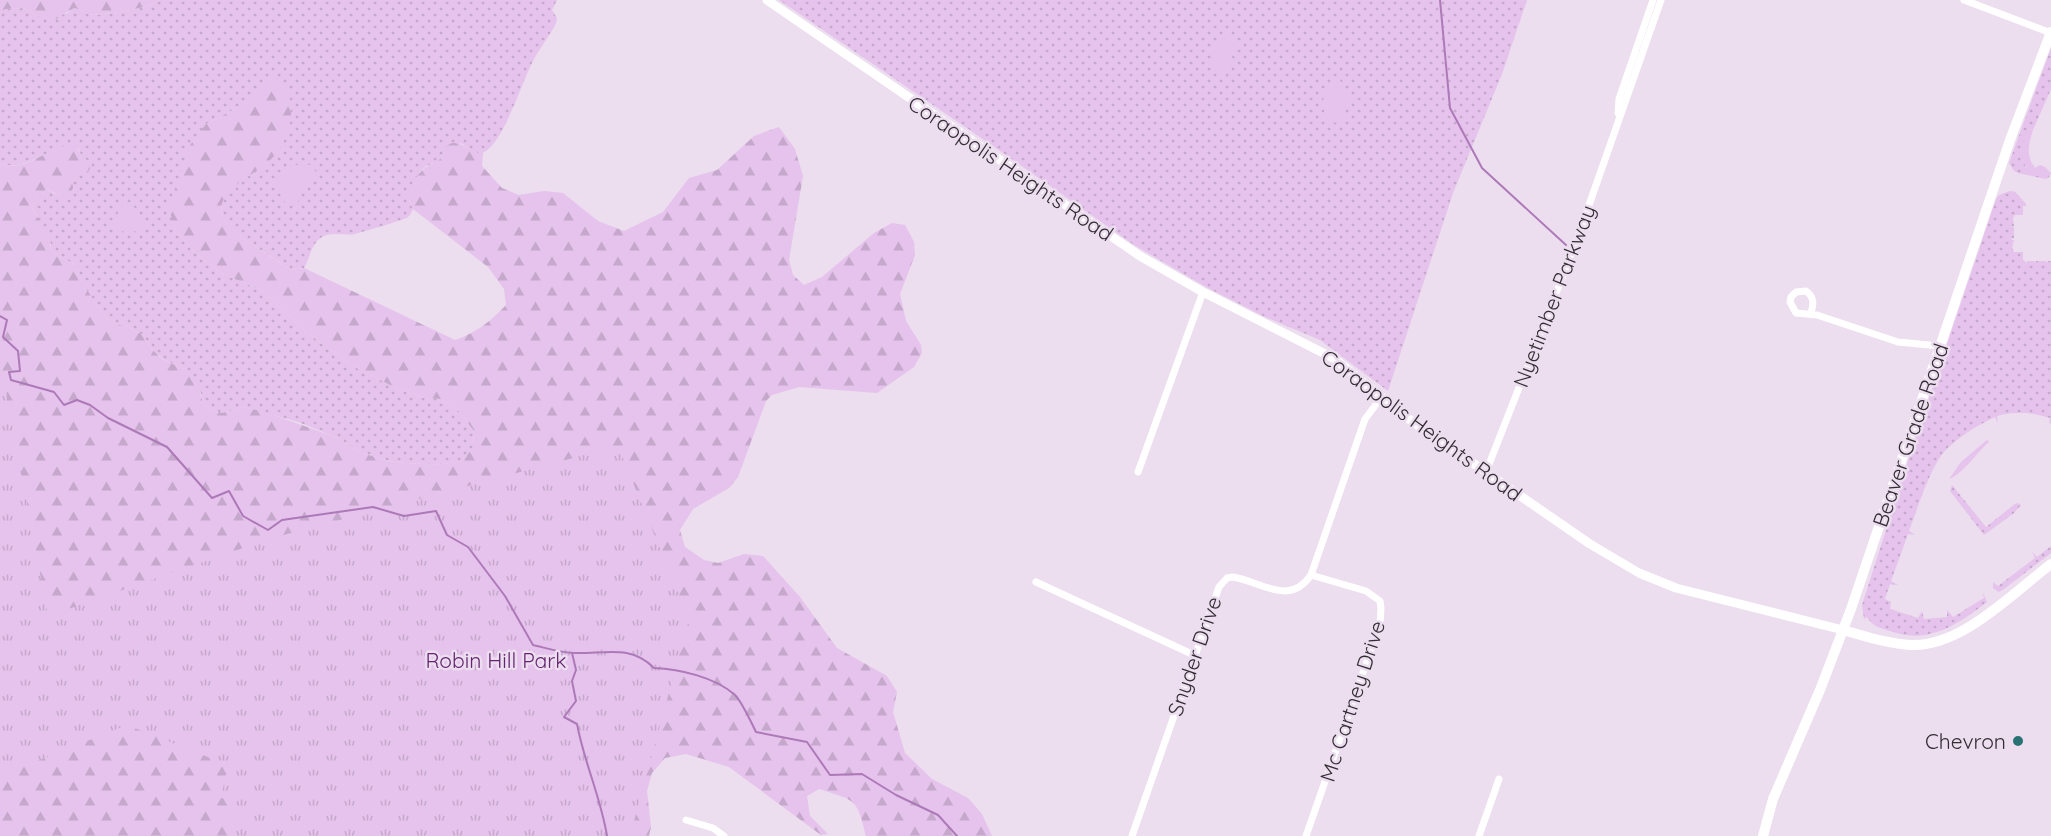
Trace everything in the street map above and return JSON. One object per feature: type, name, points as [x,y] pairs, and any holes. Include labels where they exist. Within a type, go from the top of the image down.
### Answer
[{"type":"main road","name":"Beaver Grade Road","points":[[1763,836],[1773,799],[1843,630],[2010,140],[2051,33]]},
{"type":"main road","name":"Coraopolis Heights Road","points":[[1843,630],[1909,645],[1946,640],[1980,619],[2051,564]]},
{"type":"street","name":"Coraopolis Heights Road","points":[[767,0],[1140,256],[1203,292],[1335,359],[1406,417],[1590,544],[1648,578],[1682,590],[1843,630]]},
{"type":"street","name":"Nyetimber Parkway","points":[[1617,119],[1619,99],[1653,0]]},
{"type":"street","name":"Nyetimber Parkway","points":[[1486,472],[1576,242],[1617,119],[1627,102],[1661,0]]},
{"type":"street","points":[[1964,0],[2051,33]]},
{"type":"street","points":[[1138,472],[1203,292]]},
{"type":"street","points":[[1811,313],[1898,342],[1940,346]]},
{"type":"street","points":[[1311,575],[1361,430],[1368,414],[1381,398]]},
{"type":"street","name":"Snyder Drive","points":[[1132,836],[1215,594],[1222,582],[1227,578],[1241,579],[1288,592],[1300,587],[1311,575]]},
{"type":"street","name":"Mc Cartney Drive","points":[[1306,836],[1380,624],[1381,608],[1380,601],[1366,591],[1311,575]]},
{"type":"street","points":[[1036,582],[1194,655]]},
{"type":"street","points":[[1479,836],[1499,778]]},
{"type":"street","points":[[686,820],[713,828],[724,836]]},
{"type":"green space","points":[[0,0],[160,0],[136,9],[93,15],[74,8],[56,19],[37,16],[24,8],[5,9],[0,12]]},
{"type":"green space","points":[[160,0],[557,0],[552,10],[557,18],[556,23],[532,63],[504,127],[489,148],[482,153],[477,153],[461,143],[443,155],[439,161],[426,166],[420,172],[409,200],[413,209],[408,217],[355,234],[330,234],[322,237],[313,247],[304,268],[291,270],[236,233],[224,219],[221,204],[225,195],[242,179],[268,162],[245,101],[235,109],[206,124],[183,169],[173,226],[192,250],[221,273],[261,290],[306,332],[353,366],[400,390],[424,398],[441,399],[458,410],[474,431],[473,447],[462,461],[437,465],[393,462],[362,453],[338,438],[298,422],[244,407],[222,413],[210,409],[203,403],[201,393],[184,369],[163,359],[152,349],[143,335],[129,327],[115,324],[103,315],[79,279],[74,263],[62,259],[50,249],[51,244],[32,207],[35,200],[47,189],[55,194],[74,178],[90,169],[78,148],[54,151],[21,164],[0,163],[0,12],[4,9],[24,8],[37,16],[66,14],[74,8],[94,15],[136,9]]},
{"type":"green space","points":[[779,0],[1527,0],[1502,74],[1453,193],[1388,391],[1320,340],[1265,317],[1206,287],[1134,245]]},
{"type":"green space","points":[[1226,32],[1233,35],[1237,43],[1226,75],[1220,78],[1213,67],[1211,54],[1216,41]]},
{"type":"green space","points":[[2051,48],[2051,89],[2033,130],[2028,129],[2025,167],[2031,174],[2046,174],[2045,167],[2051,173],[2046,179],[2018,173],[2009,163]]},
{"type":"green space","points":[[1335,76],[1350,97],[1343,118],[1336,123],[1330,119],[1323,108],[1324,94]]},
{"type":"green space","points":[[275,78],[286,89],[291,103],[287,135],[267,163],[232,188],[226,196],[222,204],[222,214],[227,224],[246,241],[291,270],[304,268],[455,340],[483,326],[506,305],[504,289],[488,267],[413,209],[407,193],[421,171],[439,160],[443,150],[453,143],[483,153],[482,166],[502,188],[519,195],[544,191],[563,193],[598,221],[624,231],[663,212],[689,178],[717,170],[754,136],[779,127],[795,149],[803,176],[789,260],[793,275],[804,285],[822,277],[874,233],[892,223],[905,225],[914,242],[915,255],[900,294],[906,321],[921,345],[922,353],[914,367],[877,393],[799,387],[772,395],[766,401],[738,477],[729,488],[693,509],[680,530],[685,547],[704,560],[718,563],[744,554],[763,556],[800,597],[837,648],[887,676],[897,692],[893,712],[905,753],[932,779],[968,798],[982,814],[992,836],[866,836],[860,814],[853,802],[819,789],[807,796],[810,816],[828,834],[821,835],[729,767],[686,754],[665,758],[652,773],[647,791],[651,827],[649,836],[0,836],[0,163],[10,166],[20,165],[58,148],[76,145],[79,152],[90,163],[90,169],[74,178],[70,194],[62,197],[47,189],[35,200],[32,207],[47,232],[50,249],[62,259],[74,263],[80,279],[103,315],[115,324],[129,327],[143,335],[162,359],[184,369],[198,384],[203,403],[210,409],[222,413],[244,407],[268,413],[338,438],[362,453],[392,462],[437,465],[462,461],[473,447],[474,431],[458,410],[441,399],[424,398],[400,390],[353,366],[306,332],[261,290],[221,273],[192,250],[173,226],[169,204],[188,148],[206,124],[235,109],[263,83]]},
{"type":"green space","points":[[2027,129],[2033,130],[2029,145],[2030,159],[2035,168],[2040,165],[2045,167],[2047,173],[2045,174],[2030,174],[2024,164],[2023,146]]},
{"type":"green space","points":[[299,164],[311,165],[316,172],[315,176],[303,187],[297,204],[289,206],[276,185],[286,169]]},
{"type":"green space","points":[[2010,191],[2016,192],[2026,204],[2023,206],[2023,215],[2015,215],[2013,218],[2014,226],[2011,227],[2014,227],[2014,238],[2010,239],[2014,240],[2012,248],[2014,252],[2023,252],[2023,260],[2026,263],[2027,261],[2035,261],[2035,263],[2046,261],[2047,263],[2051,261],[2051,424],[2049,423],[2050,418],[2030,413],[1997,416],[1998,423],[1995,417],[1974,428],[1955,441],[1939,459],[1924,490],[1909,531],[1915,535],[1908,534],[1891,581],[1898,585],[1890,584],[1885,599],[1891,602],[1890,609],[1918,618],[1922,611],[1924,619],[1947,617],[1947,610],[1953,617],[1984,598],[1982,591],[1987,602],[1965,618],[1942,630],[1917,636],[1904,635],[1877,626],[1867,617],[1864,619],[1862,605],[1996,199],[1999,195]]},
{"type":"green space","points":[[130,202],[143,218],[146,228],[144,231],[124,232],[115,227],[121,208]]},
{"type":"green space","name":"Robin Hill Park","points":[[0,359],[48,616],[272,538],[618,446],[689,619],[630,836],[229,836],[237,801],[221,798],[228,765],[127,725],[0,776]]},
{"type":"green space","points":[[1987,440],[1989,442],[1965,468],[1949,479],[1961,462]]},
{"type":"green space","points":[[1952,485],[1986,527],[2015,504],[2021,505],[2014,513],[1984,535],[1950,491]]},
{"type":"green space","points":[[2051,546],[2051,553],[2004,589],[1999,592],[1993,588],[1993,582],[1998,586],[2035,558],[2032,552],[2037,557]]},
{"type":"waterway","points":[[1440,0],[1450,108],[1482,168],[1566,245]]},
{"type":"waterway","points":[[0,316],[7,320],[3,337],[18,351],[20,371],[9,372],[11,380],[54,392],[64,405],[77,400],[90,405],[108,418],[167,447],[212,498],[229,491],[243,516],[268,530],[282,520],[373,507],[404,516],[436,511],[447,535],[468,547],[505,596],[533,645],[570,653],[627,653],[654,668],[685,672],[717,683],[738,698],[756,732],[807,742],[830,775],[862,774],[896,795],[938,815],[957,836]]},
{"type":"waterway","points":[[572,653],[576,670],[572,681],[576,701],[564,717],[577,724],[607,836]]},
{"type":"place","name":"Chevron","points":[[2018,741]]}]
